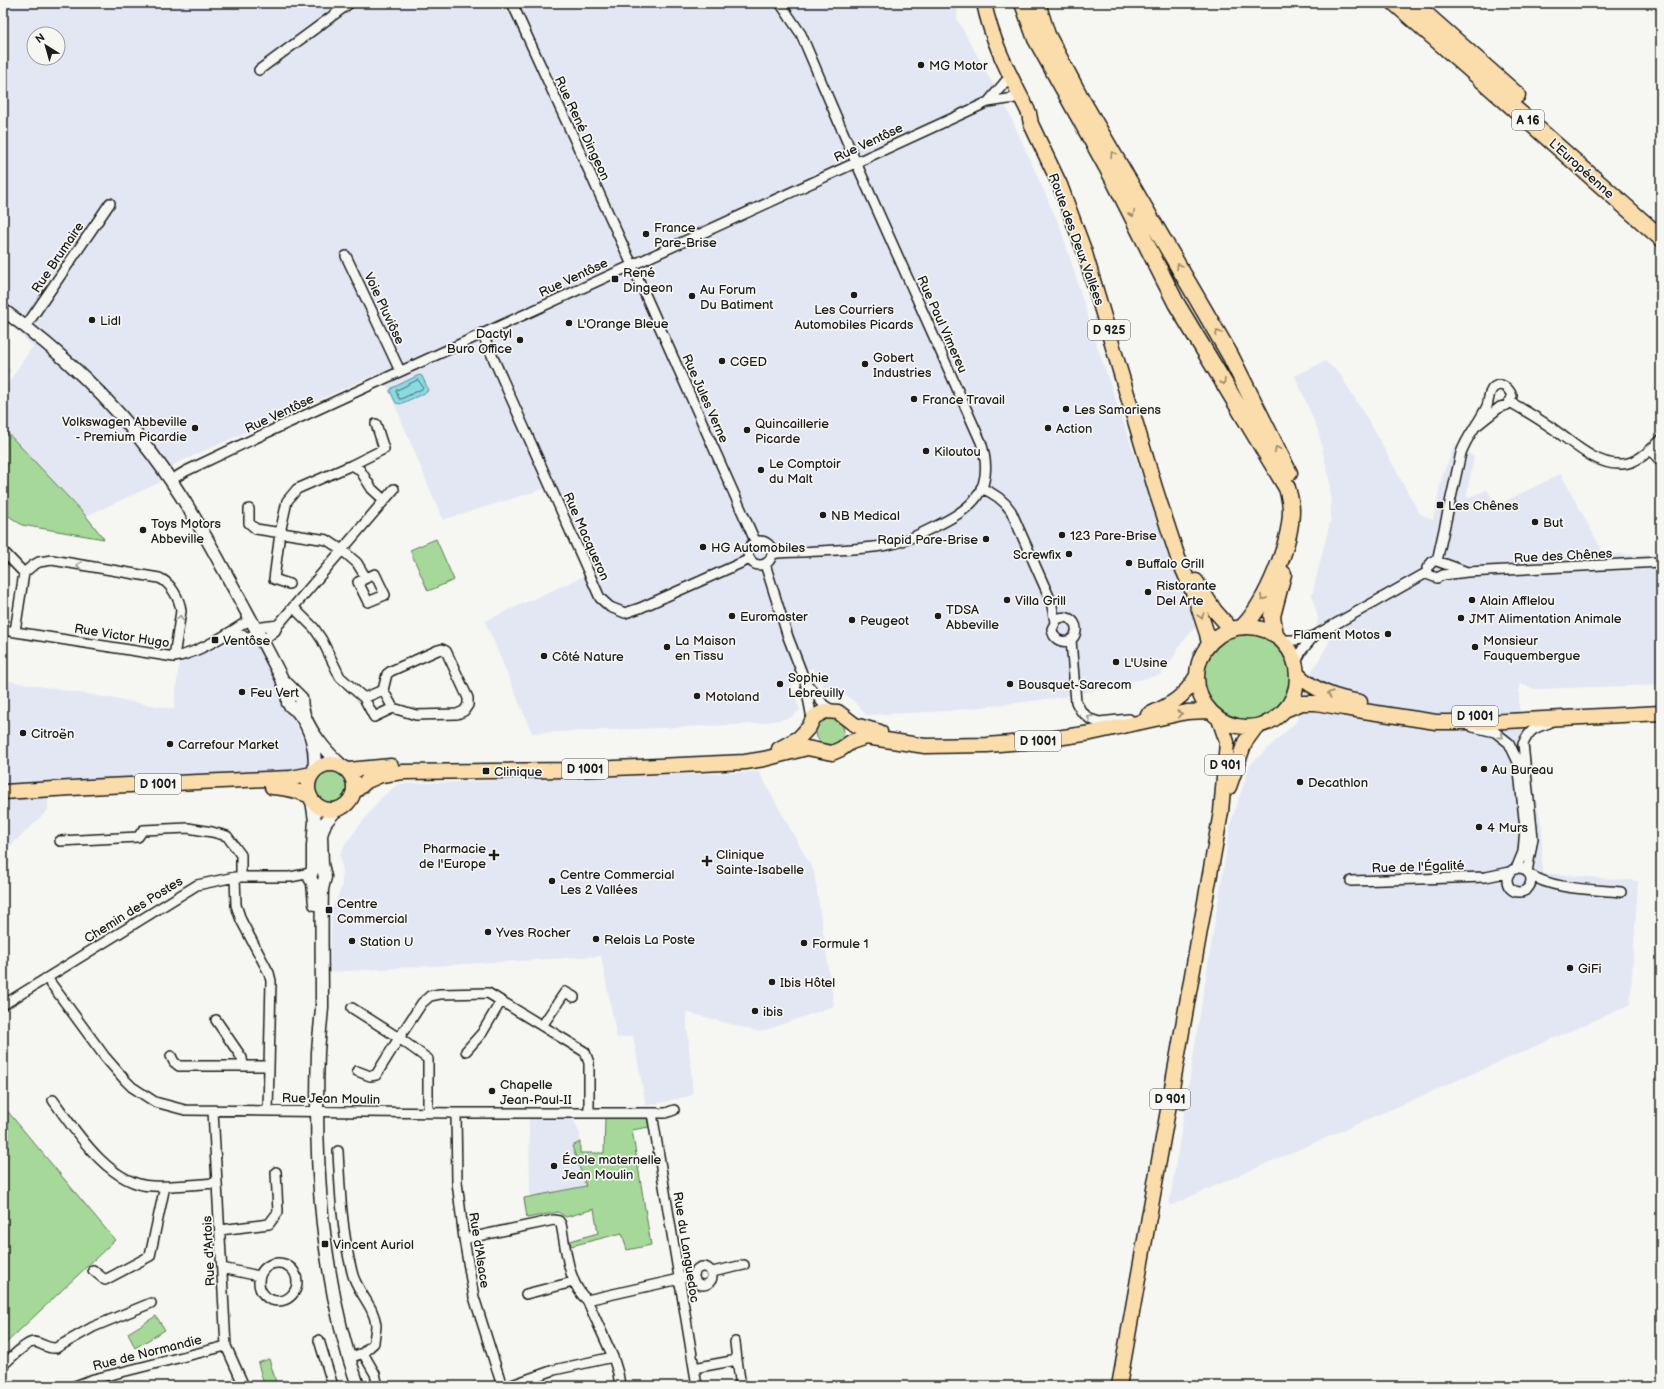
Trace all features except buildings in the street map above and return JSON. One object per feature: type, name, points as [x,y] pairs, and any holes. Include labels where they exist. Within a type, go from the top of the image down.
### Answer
[{"type":"highway","points":[[1013,3],[1024,29],[1034,47],[1065,94],[1114,180],[1188,325],[1287,488],[1290,503],[1290,520],[1280,562],[1273,580],[1251,619],[1238,627]]},
{"type":"highway","points":[[1023,3],[1036,39],[1054,70],[1065,94]]},
{"type":"highway","points":[[1030,3],[1043,39],[1056,63],[1081,99]]},
{"type":"highway","points":[[1037,3],[1047,35],[1081,99],[1230,355],[1287,469],[1296,497],[1296,510],[1293,535],[1273,609],[1272,623],[1278,637]]},
{"type":"highway","points":[[1388,3],[1451,58],[1541,131]]},
{"type":"highway","name":"L'Européenne","points":[[1395,3],[1661,238]]},
{"type":"highway","name":"L'Européenne","points":[[1413,3],[1661,224]]},
{"type":"highway","points":[[1422,3],[1475,52],[1524,102]]},
{"type":"main road","name":"Route des Deux Vallées","points":[[977,3],[984,30],[1006,81],[1024,116],[1031,124]]},
{"type":"main road","name":"Route des Deux Vallées","points":[[984,3],[988,24],[996,45],[1029,113],[1031,124],[1060,185],[1084,250],[1156,491],[1174,540],[1178,558],[1195,597],[1209,644]]},
{"type":"main road","name":"Route des Deux Vallées","points":[[1174,540],[1205,597],[1218,615],[1238,627]]},
{"type":"main road","points":[[1238,627],[1258,628],[1278,637],[1291,653],[1296,669],[1295,692],[1287,708],[1273,720],[1256,727],[1239,727],[1214,715],[1200,698],[1196,677],[1199,659],[1209,644],[1218,636],[1238,627]]},
{"type":"main road","name":"D 1001","points":[[1296,669],[1307,683],[1320,691],[1347,700],[1438,714],[1477,716],[1661,707]]},
{"type":"main road","name":"D 1001","points":[[1128,724],[1177,700],[1184,694],[1196,677]]},
{"type":"main road","name":"D 1001","points":[[1287,708],[1302,703],[1316,703],[1402,718],[1436,722],[1487,722],[1661,713]]},
{"type":"main road","points":[[832,710],[838,712],[846,718],[851,730],[846,745],[841,749],[832,753],[819,750],[810,741],[810,723],[822,712],[832,710]]},
{"type":"main road","name":"D 1001","points":[[846,745],[866,737],[925,746],[1003,744],[1060,739],[1188,712],[1214,715]]},
{"type":"main road","name":"D 901","points":[[1119,1386],[1221,812],[1227,742],[1214,715]]},
{"type":"main road","name":"D 1001","points":[[846,718],[861,727],[947,745]]},
{"type":"main road","name":"D 1001","points":[[345,768],[398,766],[518,766],[744,756],[766,753],[790,744],[799,738],[810,723]]},
{"type":"main road","name":"D 901","points":[[1221,812],[1245,742],[1256,727]]},
{"type":"main road","name":"D 1001","points":[[354,792],[367,781],[381,775],[404,772],[572,770],[716,764],[756,761],[807,748],[819,750]]},
{"type":"main road","points":[[330,764],[345,768],[354,780],[354,792],[348,804],[336,810],[323,809],[311,798],[308,785],[313,773],[324,765],[330,764]]},
{"type":"main road","name":"D 1001","points":[[3,792],[291,778],[313,773]]},
{"type":"main road","name":"D 1001","points":[[3,800],[269,787],[289,788],[300,791],[311,798]]},
{"type":"street","points":[[258,70],[350,3]]},
{"type":"street","name":"Rue René Dingeon","points":[[512,3],[632,264]]},
{"type":"street","points":[[780,3],[801,34],[856,162]]},
{"type":"street","name":"Rue Ventôse","points":[[988,102],[1006,81]]},
{"type":"street","name":"Rue Ventôse","points":[[171,480],[186,471],[482,333],[988,102],[1015,98]]},
{"type":"street","name":"Rue Paul Vimereu","points":[[772,554],[874,548],[896,544],[963,512],[971,505],[985,479],[986,460],[981,442],[856,162]]},
{"type":"street","name":"Rue Brumaire","points":[[26,326],[110,203]]},
{"type":"street","name":"Voie Pluviôse","points":[[346,256],[400,371]]},
{"type":"street","name":"Rue Jules Verne","points":[[632,264],[756,543]]},
{"type":"street","points":[[3,310],[26,326],[67,360],[96,389],[148,448],[171,480],[200,526],[294,701],[321,744],[345,768]]},
{"type":"street","name":"Rue Macqueron","points":[[482,333],[600,598],[610,607],[625,613],[640,608],[750,559]]},
{"type":"street","points":[[1440,562],[1429,564],[1427,568],[1428,572],[1434,578],[1443,575],[1445,570],[1440,562],[1461,453],[1466,440],[1490,399],[1490,394],[1493,388],[1504,386],[1510,390],[1512,396],[1510,402],[1504,407],[1500,407],[1475,427]]},
{"type":"street","points":[[1490,399],[1494,405],[1500,407]]},
{"type":"street","points":[[1510,402],[1597,459],[1609,464],[1623,464],[1642,458],[1661,440]]},
{"type":"street","points":[[289,584],[274,579],[280,533],[287,501],[298,489],[352,466],[384,449],[376,424]]},
{"type":"street","points":[[1650,450],[1661,462]]},
{"type":"street","points":[[352,466],[360,470],[372,490],[384,500]]},
{"type":"street","points":[[981,488],[996,495],[1008,506],[1051,601],[1055,622],[1052,629],[1054,636],[1060,641],[1071,640]]},
{"type":"street","name":"Rue Victor Hugo","points":[[3,630],[174,657],[189,654],[232,632],[275,631],[293,607],[394,489]]},
{"type":"street","points":[[249,509],[249,523],[256,529],[327,540],[357,563],[366,578]]},
{"type":"street","points":[[762,542],[768,545],[772,554],[769,562],[756,565],[750,559],[748,552],[752,545],[762,542]]},
{"type":"street","points":[[3,551],[24,573]]},
{"type":"street","points":[[15,631],[24,573],[39,562],[52,560],[164,580],[181,604],[174,657]]},
{"type":"street","name":"Rue des Chênes","points":[[1440,562],[1467,572]]},
{"type":"street","name":"Rue des Chênes","points":[[1443,575],[1467,572],[1661,562]]},
{"type":"street","points":[[765,564],[788,637],[805,681],[812,710],[810,723]]},
{"type":"street","points":[[1278,637],[1296,640],[1314,636],[1428,572]]},
{"type":"street","points":[[1051,601],[1064,617],[1072,620],[1076,626],[1076,633],[1071,640],[1076,702],[1081,711],[1090,719],[1099,722],[1142,718]]},
{"type":"street","points":[[293,607],[314,628],[322,640],[340,677],[364,698],[374,717],[393,708]]},
{"type":"street","points":[[1055,622],[1064,617]]},
{"type":"street","points":[[232,632],[248,637],[257,631],[278,625]]},
{"type":"street","points":[[1296,669],[1302,650],[1314,636]]},
{"type":"street","points":[[442,649],[446,651],[468,698],[468,705],[464,711],[457,714],[416,716],[393,708],[383,690],[387,674],[391,671],[442,649]]},
{"type":"street","points":[[805,681],[824,705],[832,710]]},
{"type":"street","points":[[364,698],[383,690]]},
{"type":"street","points":[[294,701],[296,711],[310,735],[315,753],[313,773]]},
{"type":"street","points":[[1527,888],[1531,884],[1531,879],[1528,873],[1533,838],[1523,744],[1527,735],[1534,728],[1562,718]]},
{"type":"street","points":[[1436,722],[1495,732],[1508,743],[1518,762],[1525,828],[1523,852],[1508,878],[1509,887],[1517,892],[1527,888],[1554,884]]},
{"type":"street","points":[[311,798],[315,818],[316,877],[313,1014],[318,1051],[319,1182],[325,1244],[336,1308],[358,1386]]},
{"type":"street","points":[[316,877],[321,853],[321,835],[325,823],[336,810]]},
{"type":"street","points":[[60,841],[138,837],[143,830],[188,828],[227,836],[239,851],[241,855],[236,905],[241,920],[265,966],[271,981],[268,1111]]},
{"type":"street","points":[[1513,870],[1521,868],[1541,881],[1554,884],[1621,892]]},
{"type":"street","name":"Rue de l'Égalité","points":[[1351,881],[1486,877],[1513,870]]},
{"type":"street","name":"Chemin des Postes","points":[[3,1005],[197,885],[238,877],[316,877]]},
{"type":"street","name":"Rue de l'Égalité","points":[[1486,877],[1494,879],[1509,887]]},
{"type":"street","name":"Rue Jean Moulin","points":[[47,978],[105,1056],[132,1087],[155,1102],[185,1110],[428,1112],[456,1114],[589,1112],[666,1113],[674,1110]]},
{"type":"street","points":[[542,1026],[565,992],[574,997]]},
{"type":"street","points":[[357,1071],[370,1076],[376,1075],[422,1002],[430,996],[440,994],[488,993],[584,1052],[589,1062],[589,1112]]},
{"type":"street","points":[[466,1050],[482,1033],[501,1001]]},
{"type":"street","points":[[352,1008],[428,1059],[428,1112]]},
{"type":"street","points":[[216,1020],[242,1058],[244,1066]]},
{"type":"street","points":[[172,1056],[174,1062],[179,1066],[269,1066]]},
{"type":"street","points":[[53,1100],[100,1159],[116,1173],[133,1182],[152,1186],[217,1183]]},
{"type":"street","points":[[1169,1101],[1184,1104]]},
{"type":"street","name":"Rue d'Artois","points":[[213,1111],[226,1346],[244,1386]]},
{"type":"street","name":"Rue du Languedoc","points":[[652,1113],[697,1386]]},
{"type":"street","name":"Rue d'Alsace","points":[[456,1114],[457,1182],[464,1240],[474,1297],[502,1386]]},
{"type":"street","points":[[338,1151],[341,1215],[346,1249],[352,1275],[357,1288],[372,1311],[376,1325],[374,1343],[363,1353],[349,1358]]},
{"type":"street","points":[[220,1230],[269,1224],[278,1212],[276,1172]]},
{"type":"street","points":[[93,1270],[105,1280],[150,1256],[165,1186]]},
{"type":"street","points":[[464,1240],[554,1220],[559,1221],[561,1224],[573,1282],[579,1293],[587,1300],[618,1372],[620,1386]]},
{"type":"street","points":[[273,1263],[286,1264],[292,1268],[296,1274],[297,1287],[290,1297],[278,1301],[272,1301],[262,1294],[258,1282],[259,1276],[267,1266],[273,1263]]},
{"type":"street","points":[[712,1272],[744,1265]]},
{"type":"street","points":[[587,1300],[693,1276],[697,1268],[701,1266],[712,1272]]},
{"type":"street","points":[[222,1268],[259,1276]]},
{"type":"street","points":[[693,1276],[695,1281],[703,1286],[711,1282],[712,1272]]},
{"type":"street","points":[[526,1294],[573,1282]]},
{"type":"street","points":[[3,1365],[28,1344],[35,1342],[50,1349],[56,1348],[93,1327],[151,1302]]},
{"type":"street","points":[[319,1340],[333,1386]]},
{"type":"street","points":[[735,1342],[742,1386]]},
{"type":"street","name":"Rue de Normandie","points":[[75,1386],[94,1378],[226,1346]]},
{"type":"street","points":[[363,1353],[375,1374],[378,1386]]},
{"type":"street","points":[[509,1386],[554,1370],[612,1357]]},
{"type":"street","points":[[694,1368],[738,1360]]},
{"type":"shaded area","points":[[3,3],[958,3],[957,19],[1009,113],[1061,229],[1097,346],[1161,531],[1199,623],[1180,645],[1172,660],[1160,675],[1064,697],[948,711],[866,715],[857,704],[847,696],[827,693],[812,668],[789,677],[800,710],[790,718],[756,724],[532,733],[485,621],[595,571],[556,485],[443,520],[381,372],[175,464],[159,483],[86,516],[3,428],[3,391],[33,346],[3,318]],"holes":[[[930,314],[971,402],[961,407],[921,319]]]},
{"type":"shaded area","points":[[1325,361],[1340,374],[1374,430],[1419,513],[1433,520],[1442,477],[1455,444],[1474,457],[1466,498],[1487,490],[1497,505],[1561,474],[1604,554],[1655,555],[1661,552],[1661,685],[1535,689],[1519,683],[1519,710],[1542,829],[1542,873],[1638,881],[1630,1005],[1169,1206],[1231,822],[1250,765],[1296,722],[1312,671],[1330,641],[1316,627],[1318,618],[1312,595],[1331,518],[1330,483],[1318,430],[1295,376]]},
{"type":"shaded area","points":[[3,364],[11,370],[3,382]]},
{"type":"shaded area","points":[[254,632],[311,757],[301,783],[48,792],[48,810],[7,849],[3,862],[3,680],[174,709],[179,664]]},
{"type":"shaded area","points":[[759,772],[814,872],[834,1006],[760,1032],[686,1012],[693,1095],[646,1106],[633,1036],[617,1038],[601,956],[330,972],[332,908],[342,887],[342,866],[340,855],[345,844],[381,798],[398,784]]},
{"type":"shaded area","name":"École maternelle Jean Moulin","points":[[572,1117],[580,1134],[580,1142],[572,1146],[586,1186],[530,1197],[529,1119]]},
{"type":"green space","points":[[3,428],[86,516],[104,539],[22,525],[3,512]]},
{"type":"green space","points":[[436,539],[454,580],[428,591],[410,550]]},
{"type":"green space","points":[[1245,631],[1262,635],[1277,644],[1286,659],[1290,676],[1286,693],[1277,708],[1262,717],[1245,721],[1228,717],[1213,708],[1204,693],[1200,676],[1204,659],[1213,644],[1228,635]]},
{"type":"green space","points":[[830,718],[840,722],[844,732],[840,742],[830,746],[820,742],[816,732],[820,722]]},
{"type":"green space","points":[[334,768],[344,773],[348,779],[348,793],[344,799],[338,803],[328,804],[318,799],[314,793],[313,783],[318,773],[324,769]]},
{"type":"green space","points":[[4,1107],[115,1240],[3,1346],[3,1108]]},
{"type":"green space","points":[[605,1118],[647,1118],[649,1127],[632,1130],[651,1245],[627,1250],[622,1233],[571,1246],[570,1241],[598,1233],[594,1209],[566,1217],[558,1212],[527,1218],[524,1198],[586,1186],[572,1146],[580,1142],[580,1153],[604,1153]]},
{"type":"green space","points":[[156,1316],[165,1330],[135,1348],[128,1333]]},
{"type":"green space","points":[[269,1359],[276,1382],[264,1385],[258,1363]]},
{"type":"water","points":[[419,375],[422,376],[428,389],[427,392],[400,404],[396,403],[390,391],[392,388]]},
{"type":"place","name":"MG Motor","points":[[921,65]]},
{"type":"place","name":"France Pare-Brise","points":[[646,234]]},
{"type":"place","name":"René Dingeon","points":[[615,279]]},
{"type":"place","name":"Les Courriers Automobiles Picards","points":[[854,295]]},
{"type":"place","name":"Au Forum Du Batiment","points":[[692,296]]},
{"type":"place","name":"Lidl","points":[[92,320]]},
{"type":"place","name":"L'Orange Bleue","points":[[569,323]]},
{"type":"place","name":"Dactyl Buro Office","points":[[520,340]]},
{"type":"place","name":"CGED","points":[[722,361]]},
{"type":"place","name":"Gobert Industries","points":[[865,364]]},
{"type":"place","name":"France Travail","points":[[914,399]]},
{"type":"place","name":"Les Samariens","points":[[1066,409]]},
{"type":"place","name":"Volkswagen Abbeville - Premium Picardie","points":[[195,428]]},
{"type":"place","name":"Action","points":[[1048,428]]},
{"type":"place","name":"Quincaillerie Picarde","points":[[747,430]]},
{"type":"place","name":"Kiloutou","points":[[926,451]]},
{"type":"place","name":"Le Comptoir du Malt","points":[[761,470]]},
{"type":"place","name":"Les Chênes","points":[[1440,505]]},
{"type":"place","name":"NB Medical","points":[[823,515]]},
{"type":"place","name":"But","points":[[1535,522]]},
{"type":"place","name":"Toys Motors Abbeville","points":[[143,530]]},
{"type":"place","name":"123 Pare-Brise","points":[[1062,535]]},
{"type":"place","name":"Rapid Pare-Brise","points":[[986,539]]},
{"type":"place","name":"HG Automobiles","points":[[703,547]]},
{"type":"place","name":"Screwfix","points":[[1069,554]]},
{"type":"place","name":"Buffalo Grill","points":[[1129,563]]},
{"type":"place","name":"Ristorante Del Arte","points":[[1148,592]]},
{"type":"place","name":"Villa Grill","points":[[1007,600]]},
{"type":"place","name":"Alain Afflelou","points":[[1472,600]]},
{"type":"place","name":"Euromaster","points":[[732,616]]},
{"type":"place","name":"TDSA Abbeville","points":[[938,616]]},
{"type":"place","name":"JMT Alimentation Animale","points":[[1461,618]]},
{"type":"place","name":"Peugeot","points":[[852,620]]},
{"type":"place","name":"Flament Motos","points":[[1388,634]]},
{"type":"place","name":"Ventôse","points":[[215,640]]},
{"type":"place","name":"La Maison en Tissu","points":[[667,647]]},
{"type":"place","name":"Monsieur Fauquembergue","points":[[1475,647]]},
{"type":"place","name":"Côté Nature","points":[[544,656]]},
{"type":"place","name":"L'Usine","points":[[1116,662]]},
{"type":"place","name":"Sophie Lebreuilly","points":[[780,684]]},
{"type":"place","name":"Bousquet-Sarecom","points":[[1010,684]]},
{"type":"place","name":"Feu Vert","points":[[242,692]]},
{"type":"place","name":"Motoland","points":[[697,696]]},
{"type":"place","name":"Citroën","points":[[23,733]]},
{"type":"place","name":"Carrefour Market","points":[[170,744]]},
{"type":"place","name":"Au Bureau","points":[[1484,769]]},
{"type":"place","name":"Clinique","points":[[486,771]]},
{"type":"place","name":"Decathlon","points":[[1300,782]]},
{"type":"place","name":"4 Murs","points":[[1479,827]]},
{"type":"place","name":"Pharmacie de l'Europe","points":[[494,855]]},
{"type":"place","name":"Clinique Sainte-Isabelle","points":[[707,861]]},
{"type":"place","name":"Centre Commercial Les 2 Vallées","points":[[552,881]]},
{"type":"place","name":"Centre Commercial","points":[[329,910]]},
{"type":"place","name":"Yves Rocher","points":[[488,932]]},
{"type":"place","name":"Relais La Poste","points":[[596,939]]},
{"type":"place","name":"Station U","points":[[352,941]]},
{"type":"place","name":"Formule 1","points":[[804,943]]},
{"type":"place","name":"GiFi","points":[[1570,968]]},
{"type":"place","name":"Ibis Hôtel","points":[[772,982]]},
{"type":"place","name":"ibis","points":[[755,1011]]},
{"type":"place","name":"Chapelle Jean-Paul-II","points":[[492,1091]]},
{"type":"place","name":"École maternelle Jean Moulin","points":[[554,1166]]},
{"type":"place","name":"Vincent Auriol","points":[[325,1244]]}]
